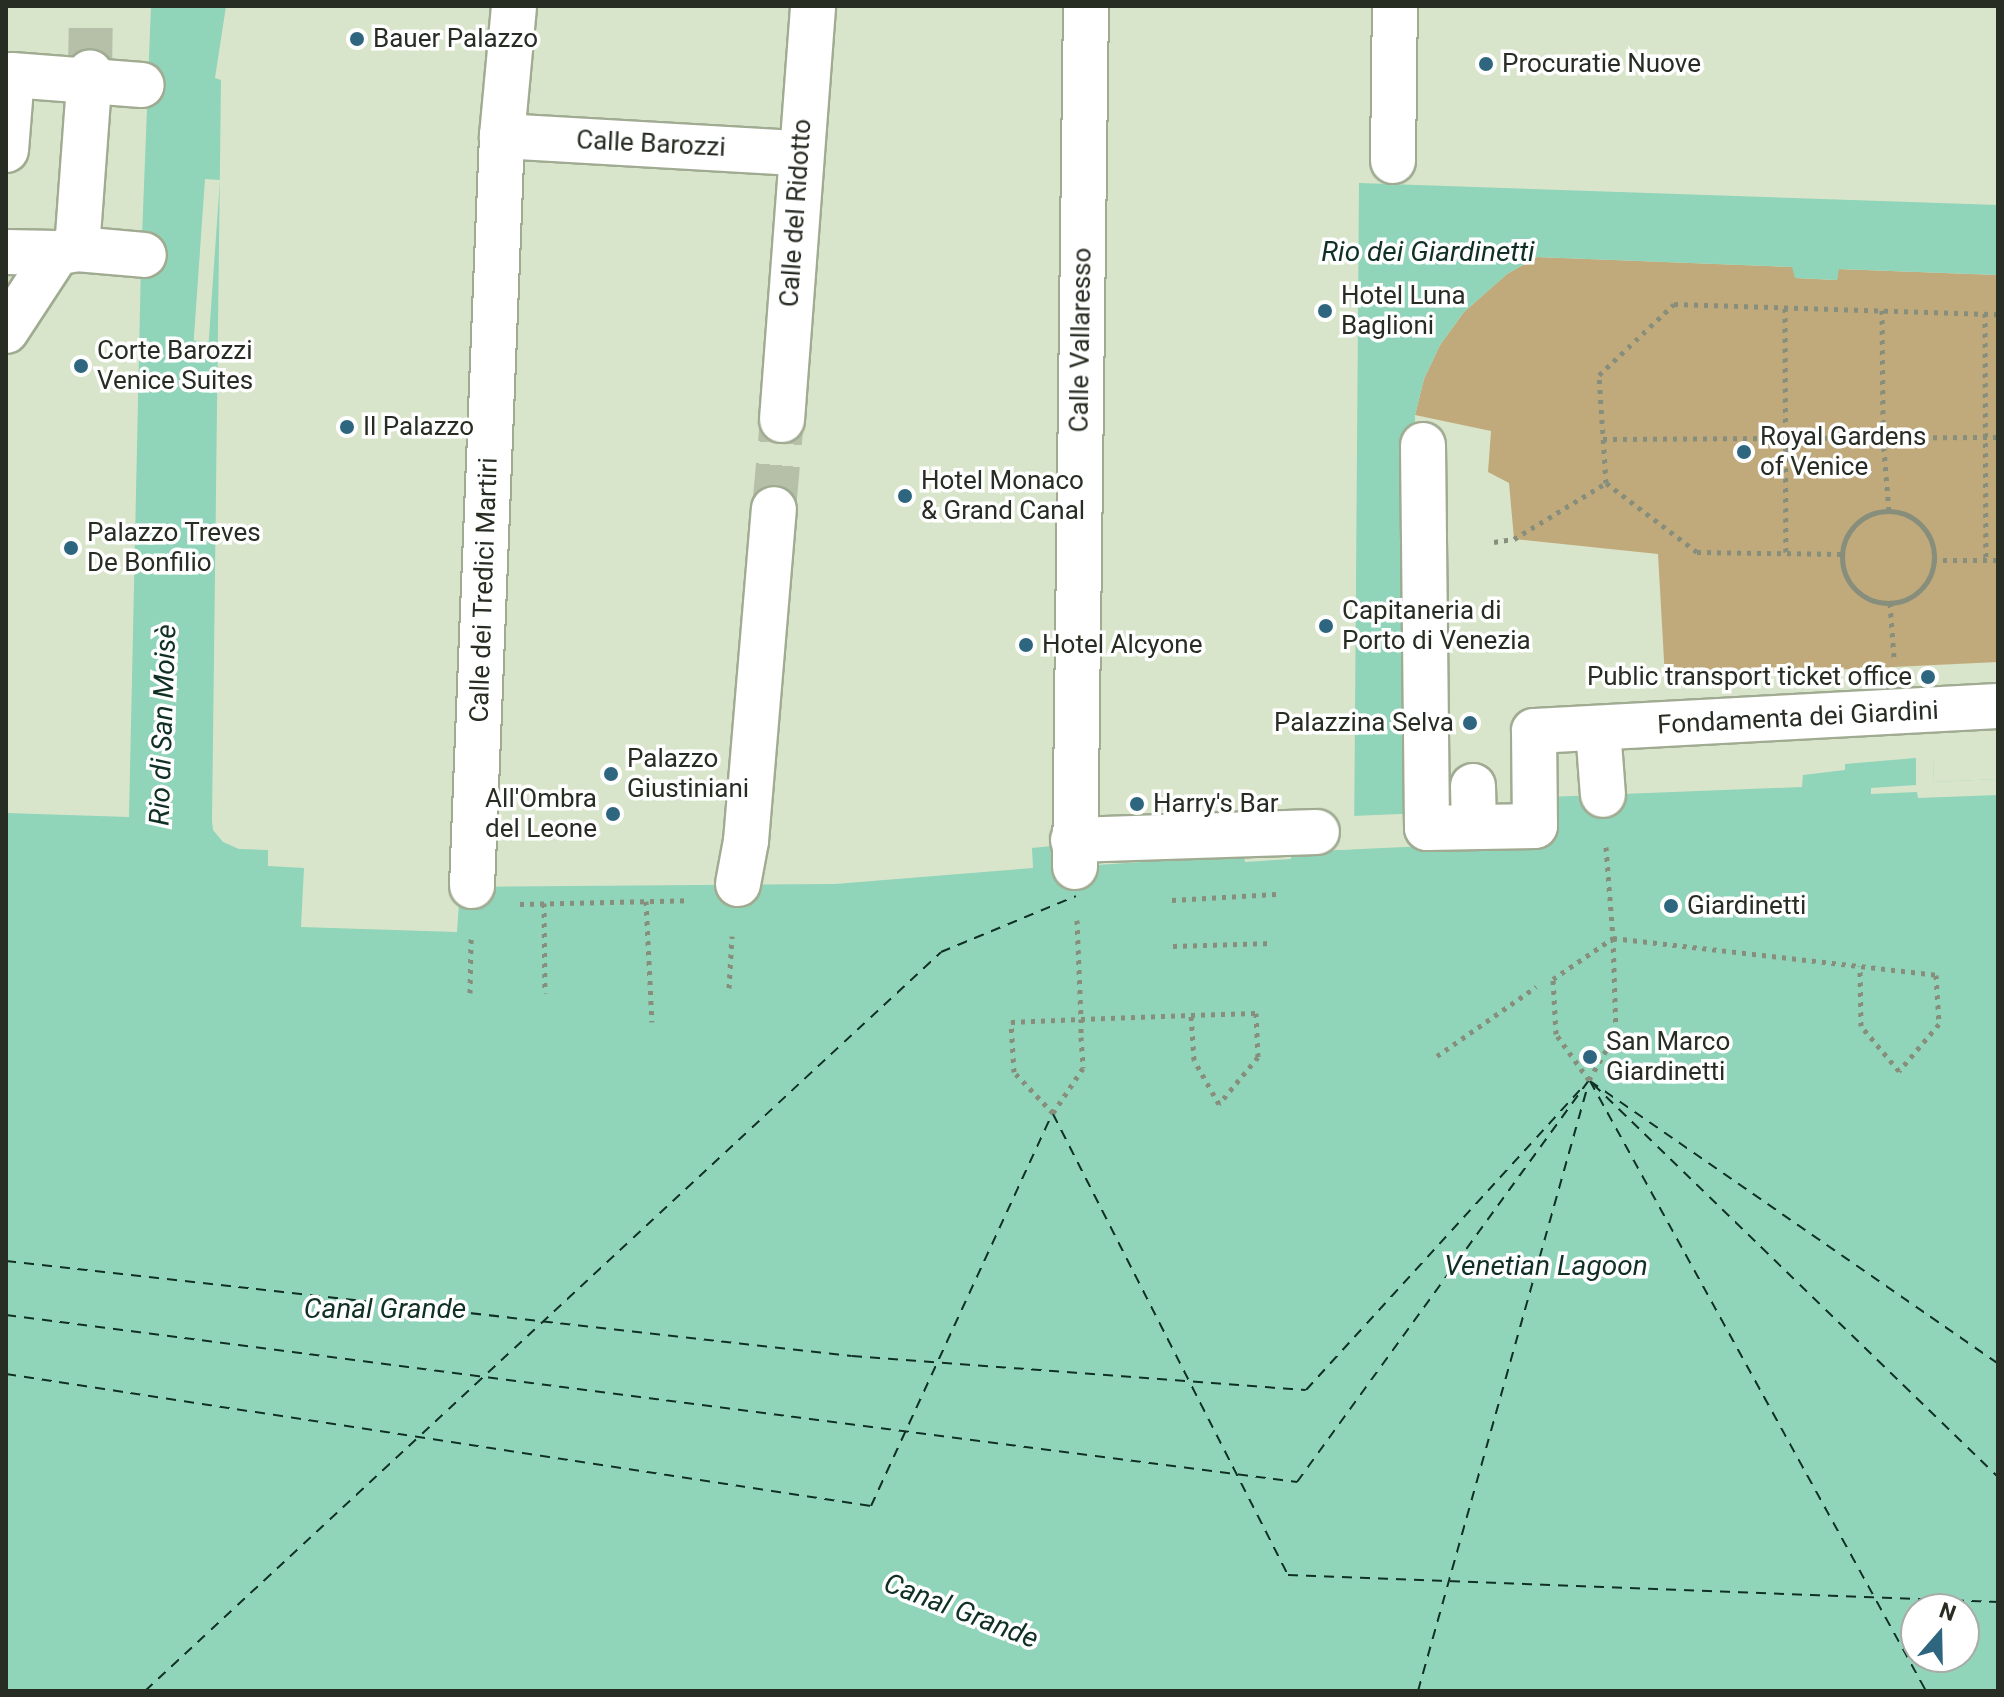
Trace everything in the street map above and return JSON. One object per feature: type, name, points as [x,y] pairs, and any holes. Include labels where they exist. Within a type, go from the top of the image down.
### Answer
[{"type":"street","name":"Calle dei Tredici Martiri","points":[[472,886],[502,136],[514,6]]},
{"type":"street","name":"Calle del Ridotto","points":[[782,420],[813,6]]},
{"type":"street","name":"Calle Vallaresso","points":[[1074,854],[1086,6]]},
{"type":"street","points":[[1393,161],[1395,6]]},
{"type":"street","points":[[6,150],[12,75],[90,76],[142,85]]},
{"type":"street","points":[[6,331],[67,251],[90,76]]},
{"type":"street","name":"Calle Barozzi","points":[[502,136],[800,153]]},
{"type":"street","points":[[6,252],[144,255]]},
{"type":"street","name":"Fondamenta dei Giardini","points":[[1426,468],[1427,828],[1474,807],[1535,826],[1520,724],[1598,729],[1998,706]]},
{"type":"street","points":[[721,892],[746,841],[774,509]]},
{"type":"street","points":[[1598,729],[1603,795]]},
{"type":"street","points":[[1074,854],[1317,832]]},
{"type":"path","points":[[1841,554],[1697,552],[1606,483],[1599,375],[1674,304],[1998,314]]},
{"type":"path","points":[[1785,308],[1786,554]]},
{"type":"path","points":[[1882,310],[1883,437],[1889,511]]},
{"type":"path","points":[[1985,313],[1986,560]]},
{"type":"path","points":[[1603,439],[1998,437]]},
{"type":"path","points":[[1494,542],[1514,539],[1606,483]]},
{"type":"path","points":[[1889,511],[1912,518],[1921,526],[1929,536],[1933,560],[1925,584],[1903,600],[1890,603],[1860,594],[1850,583],[1841,554],[1852,528],[1874,513],[1889,511]]},
{"type":"path","points":[[1933,560],[1998,560]]},
{"type":"path","points":[[1603,795],[1613,938],[1616,1033],[1589,1080],[1556,1034],[1553,979],[1613,938],[1860,966],[1936,975],[1939,1024],[1899,1071],[1861,1026],[1860,966]]},
{"type":"path","points":[[1074,854],[1081,1019],[1083,1068],[1053,1113],[1014,1072],[1011,1022],[1081,1019],[1191,1015],[1256,1013],[1258,1057],[1219,1104],[1194,1060],[1191,1015]]},
{"type":"path","points":[[515,904],[646,901],[721,892]]},
{"type":"path","points":[[1172,900],[1277,894]]},
{"type":"path","points":[[646,901],[652,1022]]},
{"type":"path","points":[[544,903],[545,993]]},
{"type":"path","points":[[729,988],[733,928]]},
{"type":"path","points":[[470,993],[471,934]]},
{"type":"path","points":[[1173,946],[1272,943]]},
{"type":"path","points":[[1437,1056],[1536,987]]},
{"type":"shaded area","name":"Royal Gardens of Venice","points":[[1537,257],[1793,267],[1796,278],[1837,280],[1838,269],[1998,275],[1998,662],[1665,678],[1658,554],[1514,539],[1509,483],[1488,472],[1491,431],[1415,415],[1424,379],[1440,345],[1464,312],[1507,274]]},
{"type":"water","points":[[151,6],[226,6],[215,78],[221,80],[212,821],[213,830],[223,842],[239,849],[268,850],[268,866],[304,868],[301,927],[457,932],[460,887],[835,884],[1033,868],[1032,848],[1052,846],[1053,868],[1244,855],[1245,862],[1291,859],[1291,852],[1354,849],[1359,183],[1998,205],[1998,275],[1839,269],[1837,280],[1795,278],[1792,267],[1537,257],[1507,274],[1464,312],[1440,345],[1424,379],[1415,415],[1421,847],[1547,797],[1802,787],[1803,775],[1845,770],[1845,764],[1916,758],[1933,758],[1934,782],[1998,779],[1998,1691],[6,1691],[6,813],[129,817],[141,262]]},
{"type":"pier","points":[[205,179],[220,180],[209,342],[194,341]]},
{"type":"pier","points":[[1916,758],[1933,758],[1934,782],[1998,779],[1998,795],[1918,798],[1917,792],[1871,794],[1871,788],[1916,785]]},
{"type":"pier","points":[[1424,813],[1427,846],[1318,851],[1318,847],[1351,846],[1352,816]]},
{"type":"ferry route","points":[[145,1691],[941,952],[1076,896]]},
{"type":"ferry route","points":[[6,1315],[1297,1482],[1589,1080]]},
{"type":"ferry route","points":[[1590,1081],[1926,1691]]},
{"type":"ferry route","points":[[1590,1081],[1998,1363]]},
{"type":"ferry route","points":[[1593,1084],[1998,1477]]},
{"type":"ferry route","points":[[1418,1691],[1588,1085]]},
{"type":"ferry route","points":[[6,1261],[852,1356],[1306,1390],[1580,1090]]},
{"type":"ferry route","points":[[6,1374],[871,1506],[1053,1113]]},
{"type":"ferry route","points":[[1053,1114],[1288,1575],[1998,1602]]},
{"type":"tunnel","points":[[90,72],[91,6]]},
{"type":"tunnel","points":[[774,509],[782,420]]},
{"type":"place","name":"Bauer Palazzo","points":[[357,39]]},
{"type":"place","name":"Procuratie Nuove","points":[[1486,64]]},
{"type":"place","name":"Hotel Luna Baglioni","points":[[1325,311]]},
{"type":"place","name":"Corte Barozzi Venice Suites","points":[[81,366]]},
{"type":"place","name":"Il Palazzo","points":[[347,427]]},
{"type":"place","name":"Royal Gardens of Venice","points":[[1744,452]]},
{"type":"place","name":"Hotel Monaco & Grand Canal","points":[[905,496]]},
{"type":"place","name":"Palazzo Treves De Bonfilio","points":[[71,548]]},
{"type":"place","name":"Capitaneria di Porto di Venezia","points":[[1326,626]]},
{"type":"place","name":"Hotel Alcyone","points":[[1026,645]]},
{"type":"place","name":"Public transport ticket office","points":[[1928,677]]},
{"type":"place","name":"Palazzina Selva","points":[[1470,723]]},
{"type":"place","name":"Palazzo Giustiniani","points":[[611,774]]},
{"type":"place","name":"Harry's Bar","points":[[1137,804]]},
{"type":"place","name":"All'Ombra del Leone","points":[[613,814]]},
{"type":"place","name":"Giardinetti","points":[[1671,906]]},
{"type":"place","name":"San Marco Giardinetti","points":[[1590,1057]]},
{"type":"water label","name":"Rio dei Giardinetti","points":[[1428,252]]},
{"type":"water label","name":"Rio di San Moisè","points":[[163,725]]},
{"type":"water label","name":"Venetian Lagoon","points":[[1546,1266]]},
{"type":"water label","name":"Canal Grande","points":[[385,1309]]},
{"type":"water label","name":"Canal Grande","points":[[961,1611]]}]
